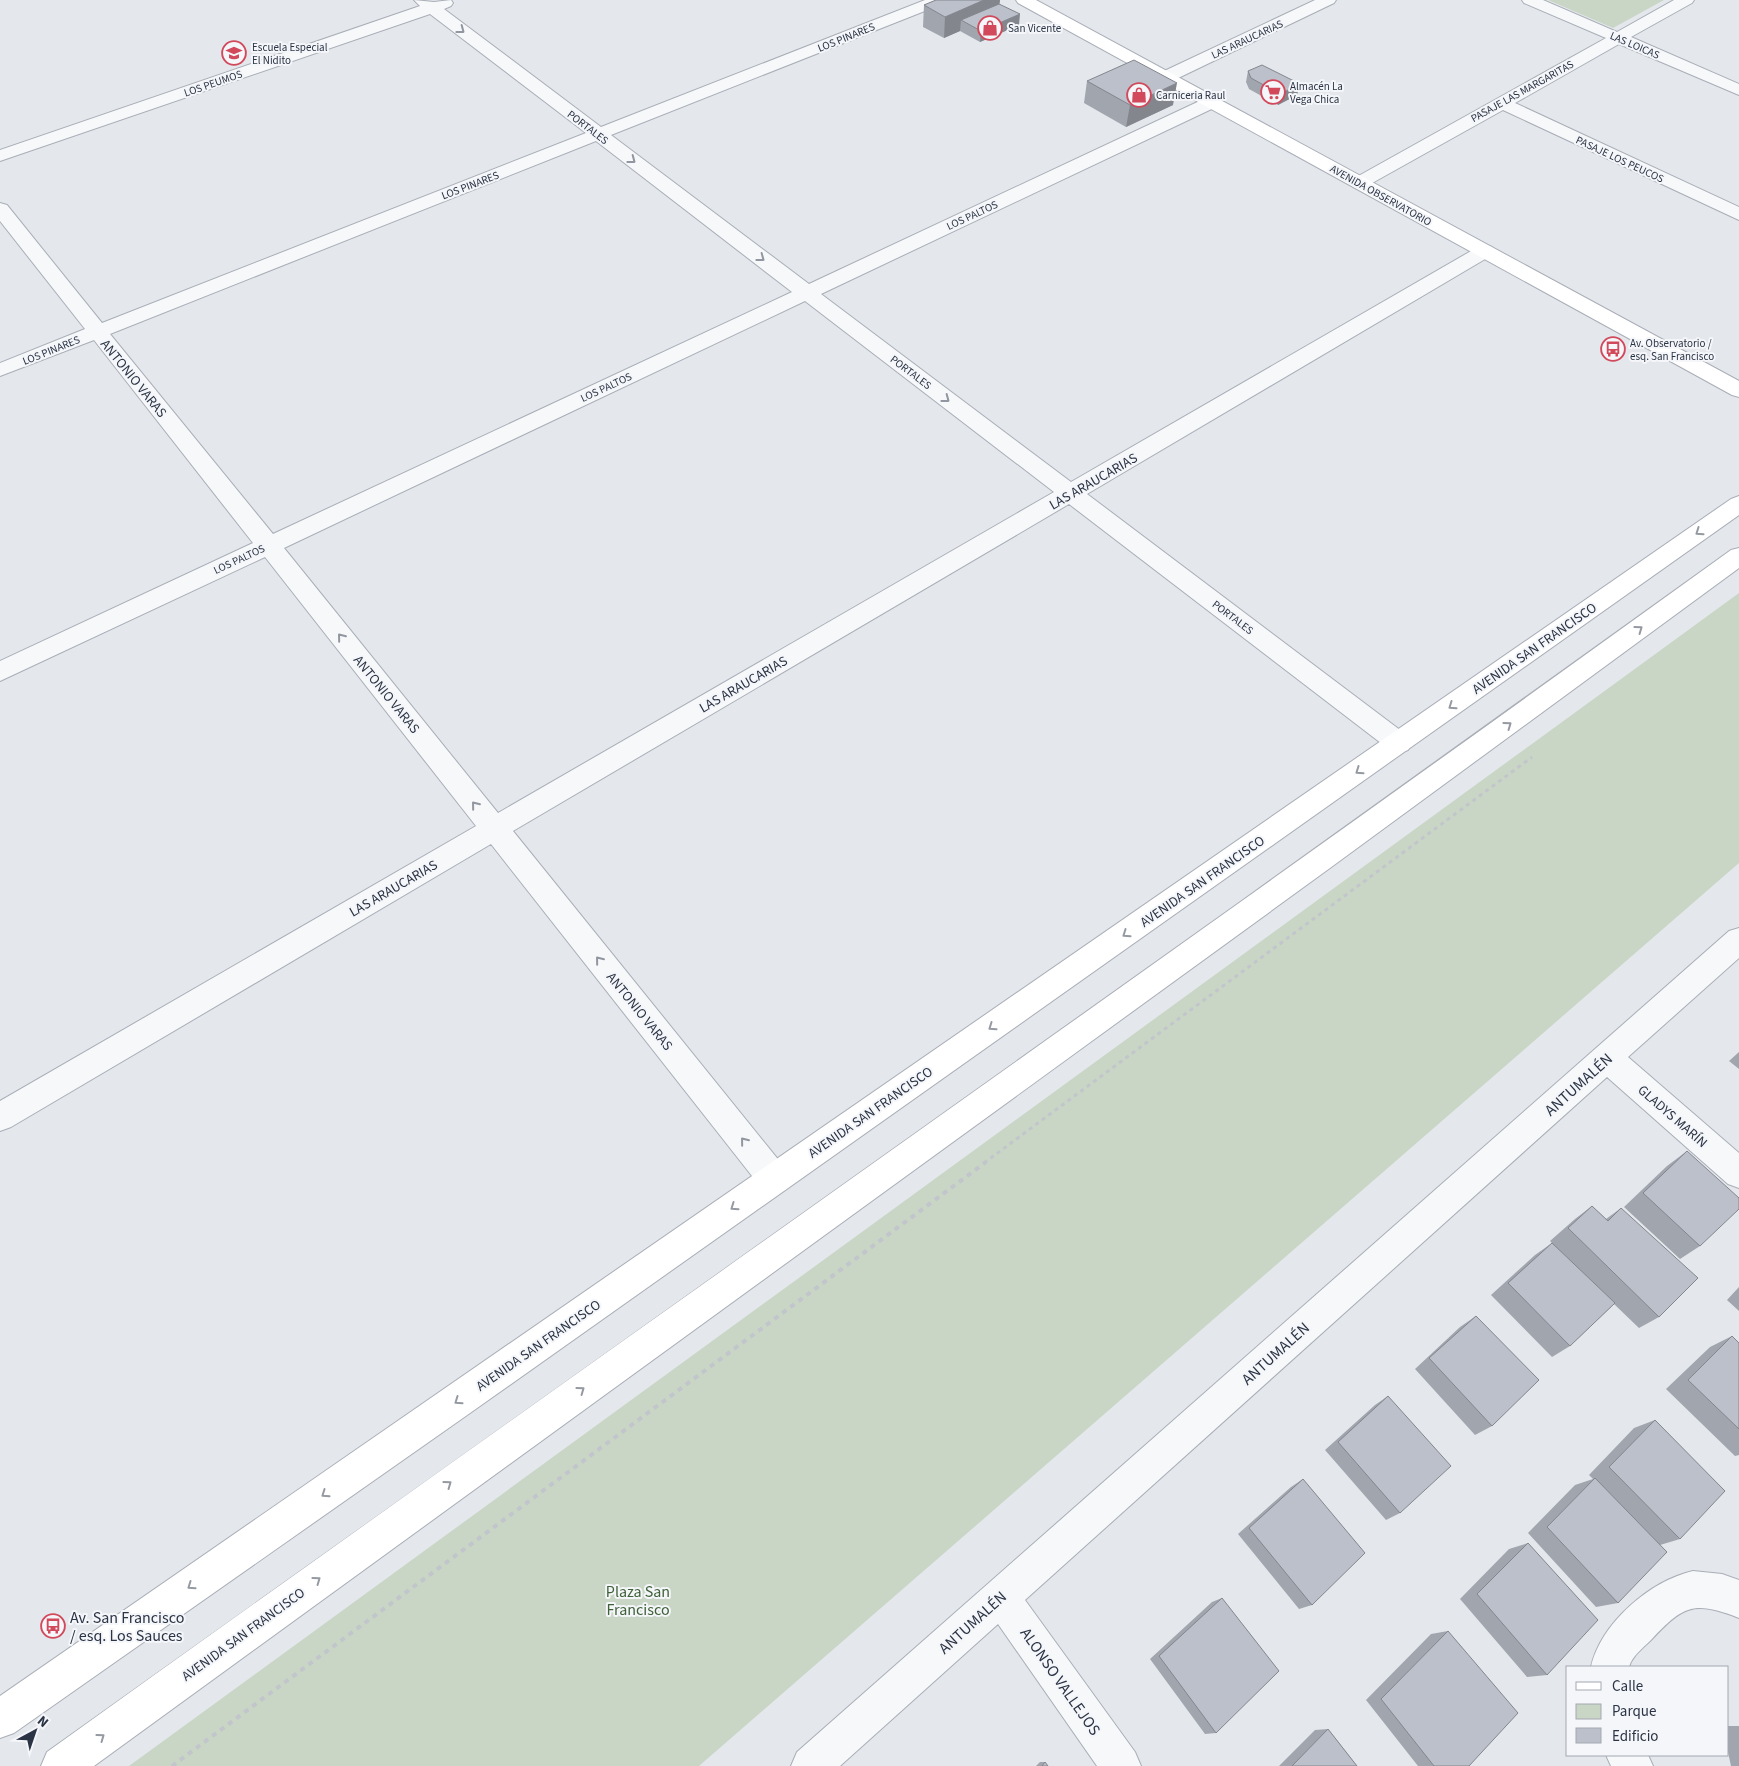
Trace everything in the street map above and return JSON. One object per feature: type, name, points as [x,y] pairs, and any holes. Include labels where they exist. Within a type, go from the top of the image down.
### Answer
[{"type":"main road","name":"AVENIDA OBSERVATORIO","points":[[1024,0],[1739,390]]},
{"type":"main road","name":"AVENIDA SAN FRANCISCO","points":[[0,1719],[1739,504]]},
{"type":"main road","name":"AVENIDA SAN FRANCISCO","points":[[61,1766],[428,1499],[1441,775],[1739,556]]},
{"type":"street","name":"LOS PEUMOS","points":[[0,156],[427,4],[454,0]]},
{"type":"street","name":"LOS PINARES","points":[[0,370],[939,0]]},
{"type":"street","name":"LAS ARAUCARIAS","points":[[1166,77],[1328,0]]},
{"type":"street","name":"LAS LOICAS","points":[[1530,0],[1739,90]]},
{"type":"street","name":"PASAJE LAS MARGARITAS","points":[[1359,183],[1686,0]]},
{"type":"street","name":"PORTALES","points":[[427,4],[1399,743]]},
{"type":"street","name":"LOS PALTOS","points":[[0,672],[1212,102]]},
{"type":"street","name":"PASAJE LOS PEUCOS","points":[[1502,103],[1739,214]]},
{"type":"street","name":"ANTONIO VARAS","points":[[0,209],[774,1179]]},
{"type":"street","name":"LAS ARAUCARIAS","points":[[0,1118],[1485,251]]},
{"type":"street","name":"ANTUMALÉN","points":[[811,1766],[1739,940]]},
{"type":"street","name":"GLADYS MARÍN","points":[[1607,1058],[1739,1173]]},
{"type":"street","points":[[1610,1666],[1619,1646],[1658,1605],[1672,1595],[1692,1590],[1711,1590],[1739,1598]]},
{"type":"street","name":"ALONSO VALLEJOS","points":[[1001,1597],[1121,1766]]},
{"type":"path","points":[[172,1766],[1533,757]]},
{"type":"green space","points":[[1548,0],[1664,0],[1613,28]]},
{"type":"green space","name":"Plaza San Francisco","points":[[1739,593],[1739,863],[699,1766],[129,1766]]},
{"type":"building","points":[[936,0],[984,0],[945,17],[924,5]]},
{"type":"building","points":[[999,4],[1020,14],[981,31],[961,20]]},
{"type":"building","points":[[1134,60],[1177,83],[1130,105],[1087,81]]},
{"type":"building","points":[[1262,65],[1300,84],[1280,94],[1251,78],[1248,71]]},
{"type":"building","points":[[1687,1151],[1739,1198],[1739,1209],[1700,1246],[1643,1193]]},
{"type":"building","points":[[1592,1206],[1608,1221],[1621,1208],[1698,1278],[1659,1317],[1568,1228]]},
{"type":"building","points":[[1552,1243],[1615,1303],[1570,1346],[1508,1283]]},
{"type":"building","points":[[1476,1316],[1539,1380],[1492,1426],[1429,1358]]},
{"type":"building","points":[[1732,1336],[1739,1343],[1739,1429],[1688,1380]]},
{"type":"building","points":[[1388,1396],[1451,1466],[1400,1513],[1338,1442]]},
{"type":"building","points":[[1655,1420],[1725,1491],[1680,1539],[1609,1467]]},
{"type":"building","points":[[1595,1478],[1667,1552],[1618,1603],[1547,1527]]},
{"type":"building","points":[[1303,1479],[1365,1553],[1312,1605],[1249,1528]]},
{"type":"building","points":[[1528,1543],[1598,1620],[1547,1675],[1477,1594]]},
{"type":"building","points":[[1222,1598],[1279,1671],[1216,1733],[1159,1656]]},
{"type":"building","points":[[1448,1631],[1518,1713],[1469,1766],[1434,1766],[1381,1699]]},
{"type":"building","points":[[1328,1729],[1357,1766],[1292,1766]]},
{"type":"place","name":"San Vicente","points":[[990,28]]},
{"type":"place","name":"Escuela Especial El Nidito","points":[[234,53]]},
{"type":"place","name":"Almacén La Vega Chica","points":[[1273,92]]},
{"type":"place","name":"Carniceria Raul","points":[[1139,95]]},
{"type":"place","name":"Av. Observatorio / esq. San Francisco","points":[[1613,349]]},
{"type":"place","name":"Av. San Francisco / esq. Los Sauces","points":[[53,1626]]}]
